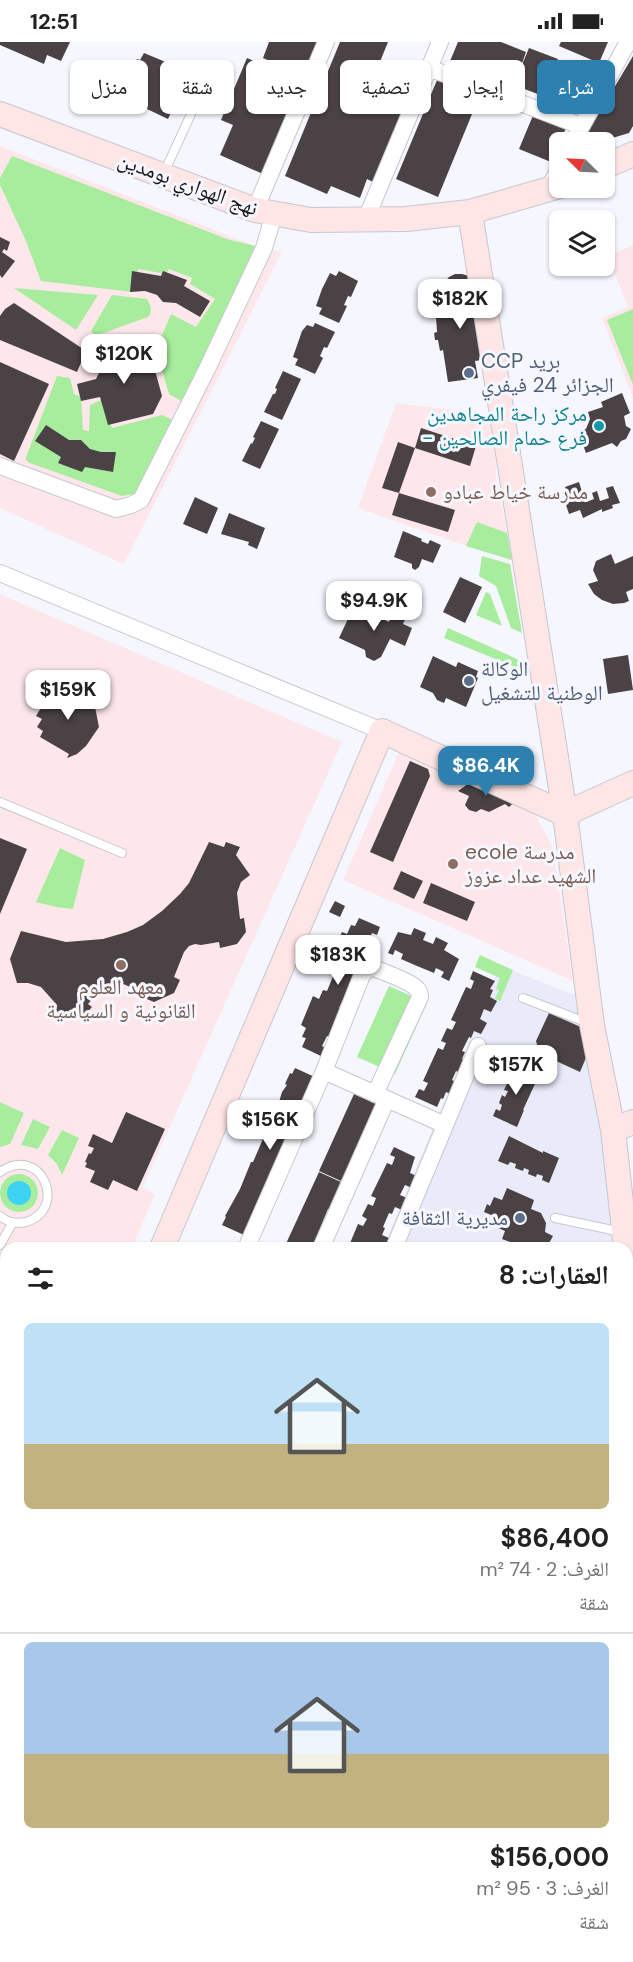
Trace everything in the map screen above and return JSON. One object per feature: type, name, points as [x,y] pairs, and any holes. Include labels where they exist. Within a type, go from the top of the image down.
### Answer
[{"type":"main road","name":"نهج الهواري بومدين","points":[[1,118],[265,212],[311,220],[406,219],[470,212],[549,189]]},
{"type":"main road","points":[[615,162],[633,154]]},
{"type":"main road","points":[[470,212],[565,814],[591,1025],[623,1126],[625,1242]]},
{"type":"main road","points":[[165,1242],[382,731],[565,814],[633,783]]},
{"type":"street","points":[[0,466],[116,509],[141,500],[207,369],[259,258],[265,212],[326,42]]},
{"type":"street","points":[[431,63],[440,42]]},
{"type":"street","points":[[578,132],[628,42]]},
{"type":"street","points":[[431,69],[581,126]]},
{"type":"street","points":[[366,219],[410,114]]},
{"type":"street","points":[[0,573],[382,731]]},
{"type":"street","points":[[249,1242],[365,971],[374,968],[416,987],[420,997],[323,1242]]},
{"type":"street","points":[[396,1242],[478,1046]]},
{"type":"street","points":[[324,1071],[445,1125]]},
{"type":"lane","points":[[163,175],[191,114]]},
{"type":"lane","points":[[0,802],[122,853]]},
{"type":"lane","points":[[523,998],[591,1025]]},
{"type":"lane","points":[[0,1170],[21,1164],[32,1167],[46,1182],[48,1193],[41,1212],[33,1219],[23,1223],[13,1222],[0,1216]]},
{"type":"lane","points":[[555,1218],[617,1242]]},
{"type":"lane","points":[[2,1242],[13,1222]]},
{"type":"shaded area","points":[[0,146],[258,247],[282,252],[124,564],[0,508]]},
{"type":"shaded area","points":[[633,245],[633,398],[602,318],[628,307],[615,274],[615,253]]},
{"type":"shaded area","name":"مدرسة خياط عبادو","points":[[396,403],[497,415],[496,475],[512,560],[358,508]]},
{"type":"shaded area","name":"معهد العلوم القانونية و السياسية","points":[[0,594],[342,742],[143,1187],[155,1194],[135,1242],[0,1242]]},
{"type":"shaded area","name":"ecole مدرسة الشهيد عداد عزوز","points":[[402,745],[529,803],[553,848],[573,981],[343,880]]},
{"type":"shaded area","points":[[500,966],[595,1003],[633,1242],[385,1242]]},
{"type":"green space","points":[[12,156],[227,239],[255,246],[183,402],[169,394],[156,350],[171,314],[196,327],[215,299],[190,284],[192,278],[169,269],[166,274],[138,269],[135,290],[132,292],[41,281],[26,241],[0,185],[0,178]]},
{"type":"green space","points":[[14,288],[98,295],[76,330]]},
{"type":"green space","points":[[112,295],[147,299],[151,313],[148,317],[95,336],[91,331]]},
{"type":"green space","points":[[633,309],[633,385],[607,320]]},
{"type":"green space","points":[[57,376],[70,378],[74,394],[81,397],[83,430],[89,431],[90,405],[103,399],[112,428],[162,415],[173,420],[141,490],[122,496],[26,460]]},
{"type":"green space","points":[[477,522],[507,533],[512,560],[466,546]]},
{"type":"green space","points":[[482,556],[510,564],[522,633],[511,628],[496,586],[479,576]]},
{"type":"green space","points":[[486,592],[490,594],[502,626],[476,615]]},
{"type":"green space","points":[[448,628],[517,659],[520,669],[444,638]]},
{"type":"green space","points":[[60,848],[85,860],[73,909],[36,902]]},
{"type":"green space","points":[[480,955],[513,970],[500,1001],[495,999],[499,990],[496,989],[500,978],[475,967]]},
{"type":"green space","points":[[389,986],[427,1003],[395,1074],[357,1057]]},
{"type":"green space","points":[[0,1102],[24,1113],[10,1144],[0,1147]]},
{"type":"green space","points":[[33,1119],[50,1127],[38,1149],[21,1145]]},
{"type":"green space","points":[[62,1130],[79,1138],[62,1175],[57,1164],[48,1155]]},
{"type":"green space","points":[[19,1174],[32,1180],[38,1193],[32,1206],[19,1212],[6,1206],[0,1193],[6,1180]]},
{"type":"water","points":[[19,1181],[24,1182],[30,1188],[30,1198],[24,1204],[19,1205],[14,1204],[8,1198],[7,1193],[8,1188],[14,1182]]},
{"type":"building","points":[[0,42],[70,42],[61,61],[47,55],[44,64],[0,45]]},
{"type":"building","points":[[269,42],[319,42],[311,60],[268,60],[263,58]]},
{"type":"building","points":[[340,42],[388,42],[381,60],[340,60],[340,114],[403,114],[373,182],[367,179],[360,198],[331,186],[327,194],[285,176],[310,114],[328,114],[328,71]]},
{"type":"building","points":[[458,42],[501,42],[526,52],[523,60],[450,60]]},
{"type":"building","points":[[561,42],[608,42],[600,60],[592,60],[559,46]]},
{"type":"building","points":[[529,48],[558,59],[537,60],[537,94],[525,89],[524,60]]},
{"type":"building","points":[[144,53],[161,60],[160,114],[170,114],[168,119],[148,110],[148,60],[140,60]]},
{"type":"building","points":[[633,56],[633,126],[629,133],[615,137],[615,132],[588,132],[598,114],[615,114],[615,86]]},
{"type":"building","points":[[246,60],[246,114],[289,114],[263,174],[220,155],[233,125],[221,120],[224,114],[234,114],[234,89]]},
{"type":"building","points":[[437,80],[443,82],[443,114],[472,114],[438,197],[396,179],[423,114],[431,114],[431,94]]},
{"type":"building","points":[[534,113],[566,128],[564,132],[549,132],[549,161],[519,149]]},
{"type":"building","points":[[0,237],[10,242],[7,251],[4,249],[2,252],[15,261],[2,278],[0,275]]},
{"type":"building","points":[[132,271],[161,276],[163,271],[187,280],[184,286],[210,301],[200,317],[176,303],[163,302],[157,295],[145,291],[130,292]]},
{"type":"building","points":[[339,271],[358,281],[351,297],[348,296],[344,305],[347,306],[339,323],[319,314],[322,308],[316,306],[330,273],[336,276]]},
{"type":"building","points":[[455,274],[469,276],[488,359],[475,361],[478,378],[448,382],[443,350],[440,351],[434,333],[437,332],[436,317],[445,314],[444,283]]},
{"type":"building","points":[[14,303],[86,351],[77,372],[0,340],[0,316]]},
{"type":"building","points":[[315,323],[335,332],[327,348],[324,347],[320,356],[323,358],[315,374],[295,365],[298,359],[293,357],[302,331],[307,325],[313,327]]},
{"type":"building","points":[[117,339],[122,358],[150,352],[162,396],[153,414],[108,425],[100,397],[81,401],[77,384],[96,379],[104,363],[99,344]]},
{"type":"building","points":[[0,362],[49,384],[14,461],[0,454]]},
{"type":"building","points":[[283,371],[301,379],[282,420],[264,412],[275,394],[277,389],[275,388]]},
{"type":"building","points":[[622,393],[630,413],[624,416],[626,426],[631,429],[626,439],[621,441],[617,447],[612,443],[586,453],[578,432],[586,429],[590,419],[588,412],[603,407],[601,402]]},
{"type":"building","points":[[261,421],[279,429],[260,469],[242,461],[255,438],[253,437]]},
{"type":"building","points":[[46,425],[69,440],[81,440],[90,449],[116,452],[113,472],[85,467],[82,472],[58,463],[61,457],[35,441]]},
{"type":"building","name":"مدرسة خياط عبادو","points":[[421,428],[476,446],[470,466],[415,448]]},
{"type":"building","name":"مدرسة خياط عبادو","points":[[398,442],[415,448],[399,493],[382,488]]},
{"type":"building","points":[[579,482],[586,502],[594,499],[592,493],[597,491],[600,501],[609,498],[606,488],[613,486],[620,503],[612,505],[613,508],[602,512],[602,509],[583,518],[580,510],[569,514],[565,502],[570,501],[565,487]]},
{"type":"building","name":"مدرسة خياط عبادو","points":[[399,493],[455,510],[448,532],[392,515]]},
{"type":"building","points":[[195,497],[218,508],[207,534],[183,524]]},
{"type":"building","points":[[229,513],[265,528],[257,549],[248,545],[249,542],[221,534]]},
{"type":"building","points":[[403,531],[428,544],[430,540],[441,545],[433,563],[422,559],[415,570],[412,564],[394,557]]},
{"type":"building","points":[[611,554],[615,564],[633,556],[633,589],[626,592],[629,601],[624,603],[613,604],[602,600],[594,594],[588,584],[598,581],[593,570],[596,561]]},
{"type":"building","points":[[460,577],[482,587],[465,623],[443,612]]},
{"type":"building","points":[[354,606],[389,622],[394,611],[406,617],[403,624],[412,628],[405,646],[390,639],[381,657],[374,661],[366,657],[365,650],[339,638]]},
{"type":"building","points":[[628,655],[633,690],[608,694],[603,659]]},
{"type":"building","points":[[433,656],[456,667],[458,662],[478,671],[476,677],[478,678],[466,707],[446,698],[444,703],[437,700],[433,693],[420,687]]},
{"type":"building","points":[[64,682],[83,694],[84,700],[95,707],[99,727],[86,746],[77,754],[67,758],[69,754],[40,737],[43,731],[37,727],[42,719],[36,716],[44,703],[53,701]]},
{"type":"building","points":[[410,761],[428,769],[430,776],[393,862],[370,852]]},
{"type":"building","points":[[475,779],[519,798],[509,807],[505,804],[489,812],[481,809],[476,812],[469,810],[465,805],[469,796],[458,791]]},
{"type":"building","points":[[0,838],[27,849],[0,914]]},
{"type":"building","points":[[209,842],[224,847],[226,842],[240,847],[236,855],[250,875],[241,882],[237,893],[240,919],[244,918],[246,932],[237,944],[220,948],[219,942],[189,946],[184,952],[174,977],[180,980],[174,993],[154,1002],[142,997],[144,993],[121,983],[111,983],[101,989],[88,1004],[92,1007],[81,1019],[65,1019],[54,1008],[57,1005],[41,987],[28,983],[17,983],[10,959],[21,931],[66,942],[103,939],[143,925],[162,911],[189,883]]},
{"type":"building","points":[[401,871],[423,881],[414,899],[393,889]]},
{"type":"building","points":[[431,883],[475,902],[467,921],[423,903]]},
{"type":"building","points":[[335,901],[345,906],[340,917],[329,912]]},
{"type":"building","points":[[359,918],[380,927],[377,935],[372,933],[368,943],[373,945],[348,1000],[344,998],[339,1008],[344,1010],[332,1038],[327,1036],[322,1046],[327,1049],[323,1057],[302,1047],[306,1038],[302,1037],[306,1028],[301,1025],[313,996],[319,999],[323,990],[327,991],[334,974],[330,972],[334,963],[329,960],[342,932],[347,934],[351,925],[355,926]]},
{"type":"building","points":[[414,928],[426,933],[423,940],[433,944],[436,937],[448,943],[444,950],[459,959],[449,981],[441,977],[444,972],[436,968],[434,973],[401,959],[403,954],[395,950],[393,955],[388,953],[398,932],[411,935]]},
{"type":"building","points":[[473,971],[495,981],[490,989],[493,990],[490,997],[497,1001],[491,1012],[484,1009],[480,1019],[487,1023],[481,1034],[474,1031],[462,1051],[465,1052],[462,1059],[469,1062],[463,1074],[456,1071],[452,1080],[459,1084],[453,1095],[446,1092],[437,1107],[415,1097],[419,1089],[424,1091],[428,1083],[423,1081],[438,1048],[443,1050],[446,1043],[441,1041],[447,1028],[452,1030],[456,1022],[451,1020],[466,987],[471,989],[474,981],[470,979]]},
{"type":"building","points":[[549,1013],[583,1028],[590,1048],[580,1072],[539,1051],[536,1041]]},
{"type":"building","points":[[515,1065],[539,1075],[517,1127],[493,1116],[496,1109],[500,1111],[502,1105],[499,1103],[502,1095],[505,1097],[508,1091],[504,1090],[508,1082],[512,1083],[514,1077],[511,1075]]},
{"type":"building","points":[[295,1068],[317,1078],[244,1235],[222,1225],[272,1118],[274,1119],[277,1110],[279,1111],[282,1104],[279,1102],[282,1092],[287,1085],[285,1084],[290,1073],[292,1074]]},
{"type":"building","points":[[354,1094],[376,1104],[372,1112],[374,1113],[354,1152],[356,1153],[341,1181],[319,1171]]},
{"type":"building","points":[[126,1112],[165,1129],[137,1191],[113,1180],[108,1190],[90,1182],[95,1171],[85,1167],[87,1163],[85,1162],[94,1148],[88,1146],[93,1134],[112,1143]]},
{"type":"building","points":[[509,1136],[543,1153],[543,1151],[559,1158],[549,1183],[542,1180],[543,1176],[537,1174],[536,1177],[528,1174],[529,1170],[524,1168],[523,1171],[515,1168],[516,1164],[510,1162],[508,1165],[498,1161]]},
{"type":"building","points":[[394,1147],[415,1157],[410,1173],[417,1176],[412,1188],[405,1185],[400,1195],[407,1198],[402,1210],[395,1207],[392,1214],[389,1213],[382,1235],[389,1238],[387,1242],[350,1242],[358,1224],[363,1226],[367,1219],[362,1216],[368,1204],[373,1206],[376,1198],[371,1196],[387,1163],[392,1165],[395,1157],[390,1155]]},
{"type":"building","points":[[319,1172],[341,1182],[314,1242],[287,1242]]},
{"type":"building","name":"مديرية الثقافة","points":[[507,1188],[534,1200],[531,1209],[541,1213],[546,1223],[545,1232],[553,1236],[550,1242],[510,1242],[502,1239],[505,1231],[492,1225],[496,1217],[484,1212],[487,1204],[490,1206],[494,1197],[502,1200]]},
{"type":"place","name":"CCP بريد الجزائر 24 فيفري","points":[[469,373]]},
{"type":"place","name":"مركز راحة المجاهدين - فرع حمام الصالحين","points":[[599,426]]},
{"type":"place","name":"مدرسة خياط عبادو","points":[[431,492]]},
{"type":"place","name":"الوكالة الوطنية للتشغيل","points":[[469,681]]},
{"type":"place","name":"ecole مدرسة الشهيد عداد عزوز","points":[[453,864]]},
{"type":"place","name":"معهد العلوم القانونية و السياسية","points":[[121,965]]},
{"type":"place","name":"مديرية الثقافة","points":[[520,1218]]}]
